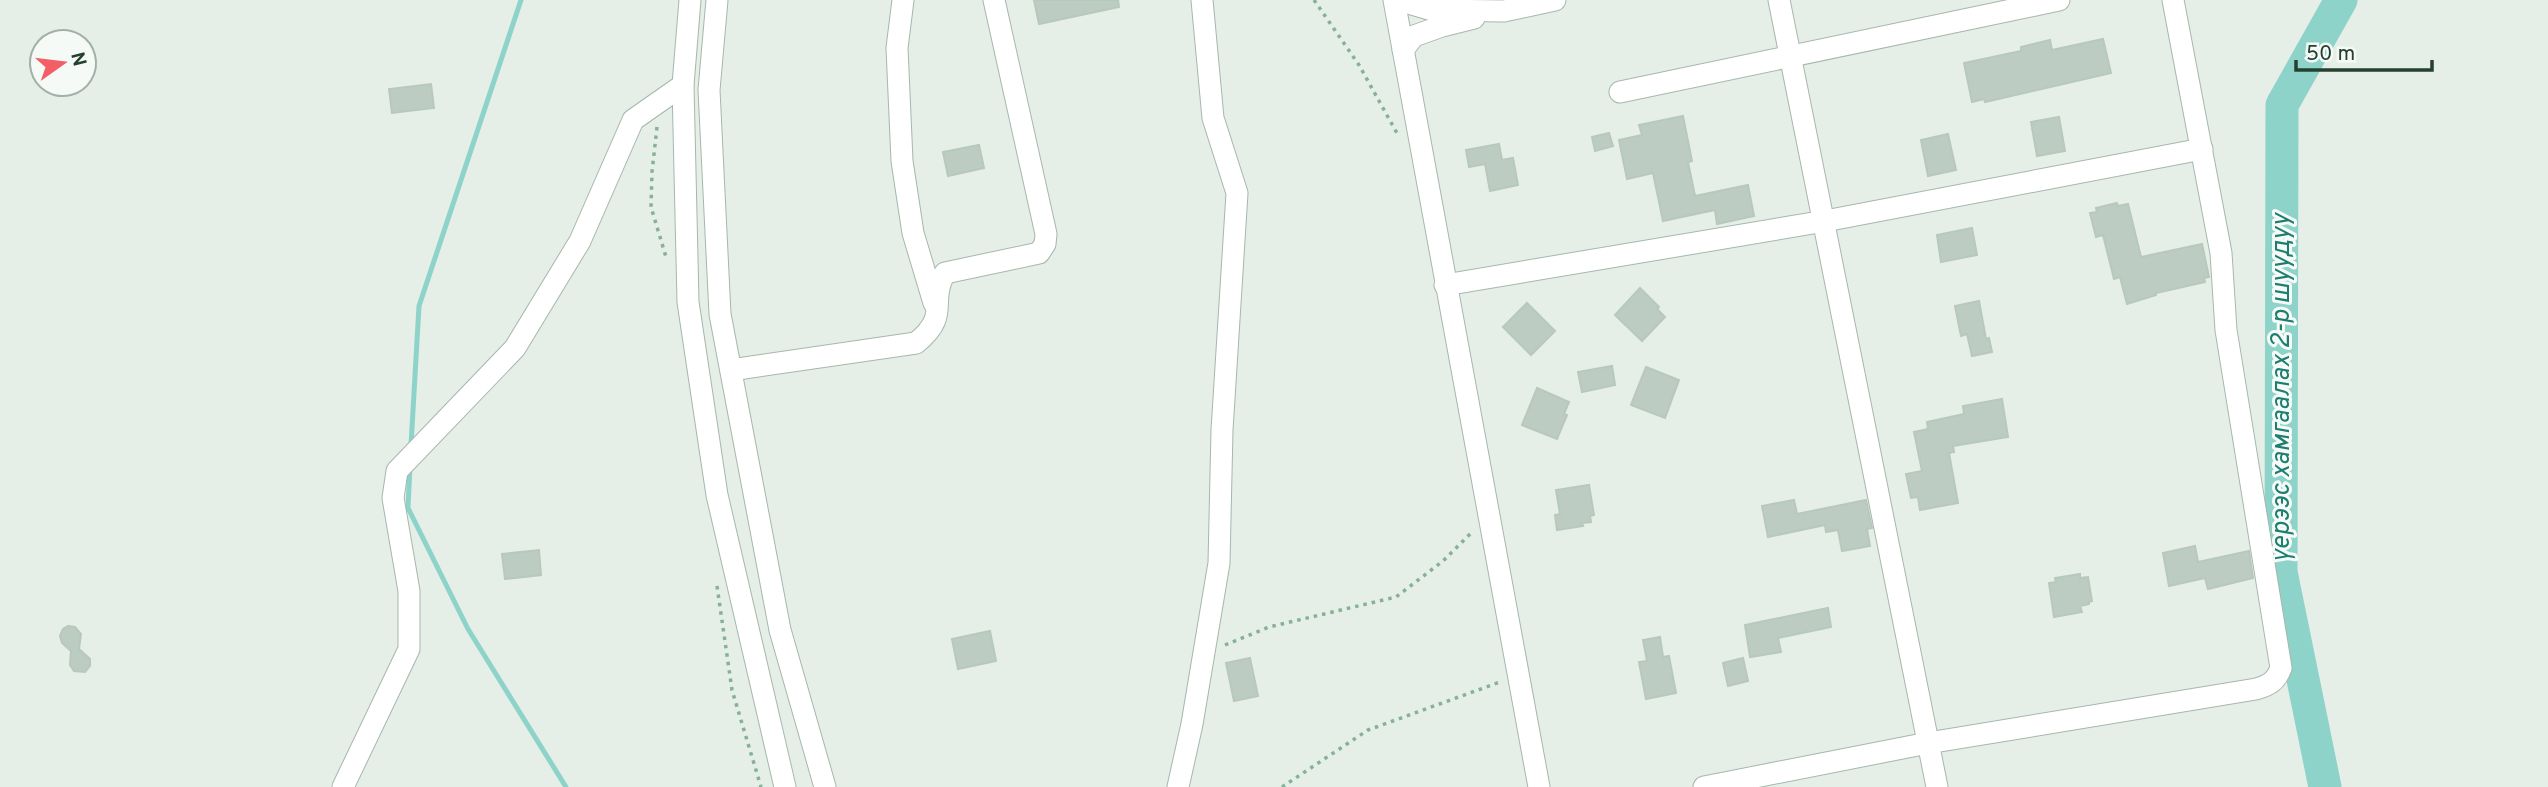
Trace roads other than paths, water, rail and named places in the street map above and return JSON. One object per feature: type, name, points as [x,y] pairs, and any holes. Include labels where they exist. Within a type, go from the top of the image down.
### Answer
[{"type":"street","points":[[690,0],[683,85],[688,302],[717,495],[785,787]]},
{"type":"street","points":[[718,0],[709,90],[720,314],[780,629],[825,787]]},
{"type":"street","points":[[903,0],[897,48],[902,161],[913,233],[937,315]]},
{"type":"street","points":[[731,370],[916,343],[931,331],[937,315],[938,285],[945,273],[1039,253],[1045,244],[1046,234],[994,0]]},
{"type":"street","points":[[1504,11],[1432,10],[1396,0],[1445,285],[1539,787]]},
{"type":"street","points":[[1403,50],[1415,36],[1442,26],[1555,0]]},
{"type":"street","points":[[1779,0],[1937,787]]},
{"type":"street","points":[[1620,92],[2059,0]]},
{"type":"street","points":[[1704,787],[1928,743],[2256,689],[2270,684],[2277,677],[2281,668],[2279,649],[2226,330],[2221,253],[2173,0]]},
{"type":"street","points":[[1178,787],[1219,563],[1222,430],[1237,193],[1213,118],[1202,1]]},
{"type":"street","points":[[343,787],[409,649],[409,591],[393,498],[397,471],[515,348],[580,241],[633,120],[683,85]]},
{"type":"street","points":[[1445,285],[1825,221],[2202,149]]},
{"type":"waterway","points":[[411,445],[419,306],[521,0]]},
{"type":"waterway","name":"үерээс хамгаалах 2-р шуудуу","points":[[2325,787],[2281,572],[2282,105],[2341,0]]},
{"type":"waterway","points":[[410,466],[408,508],[468,629],[566,787]]}]
